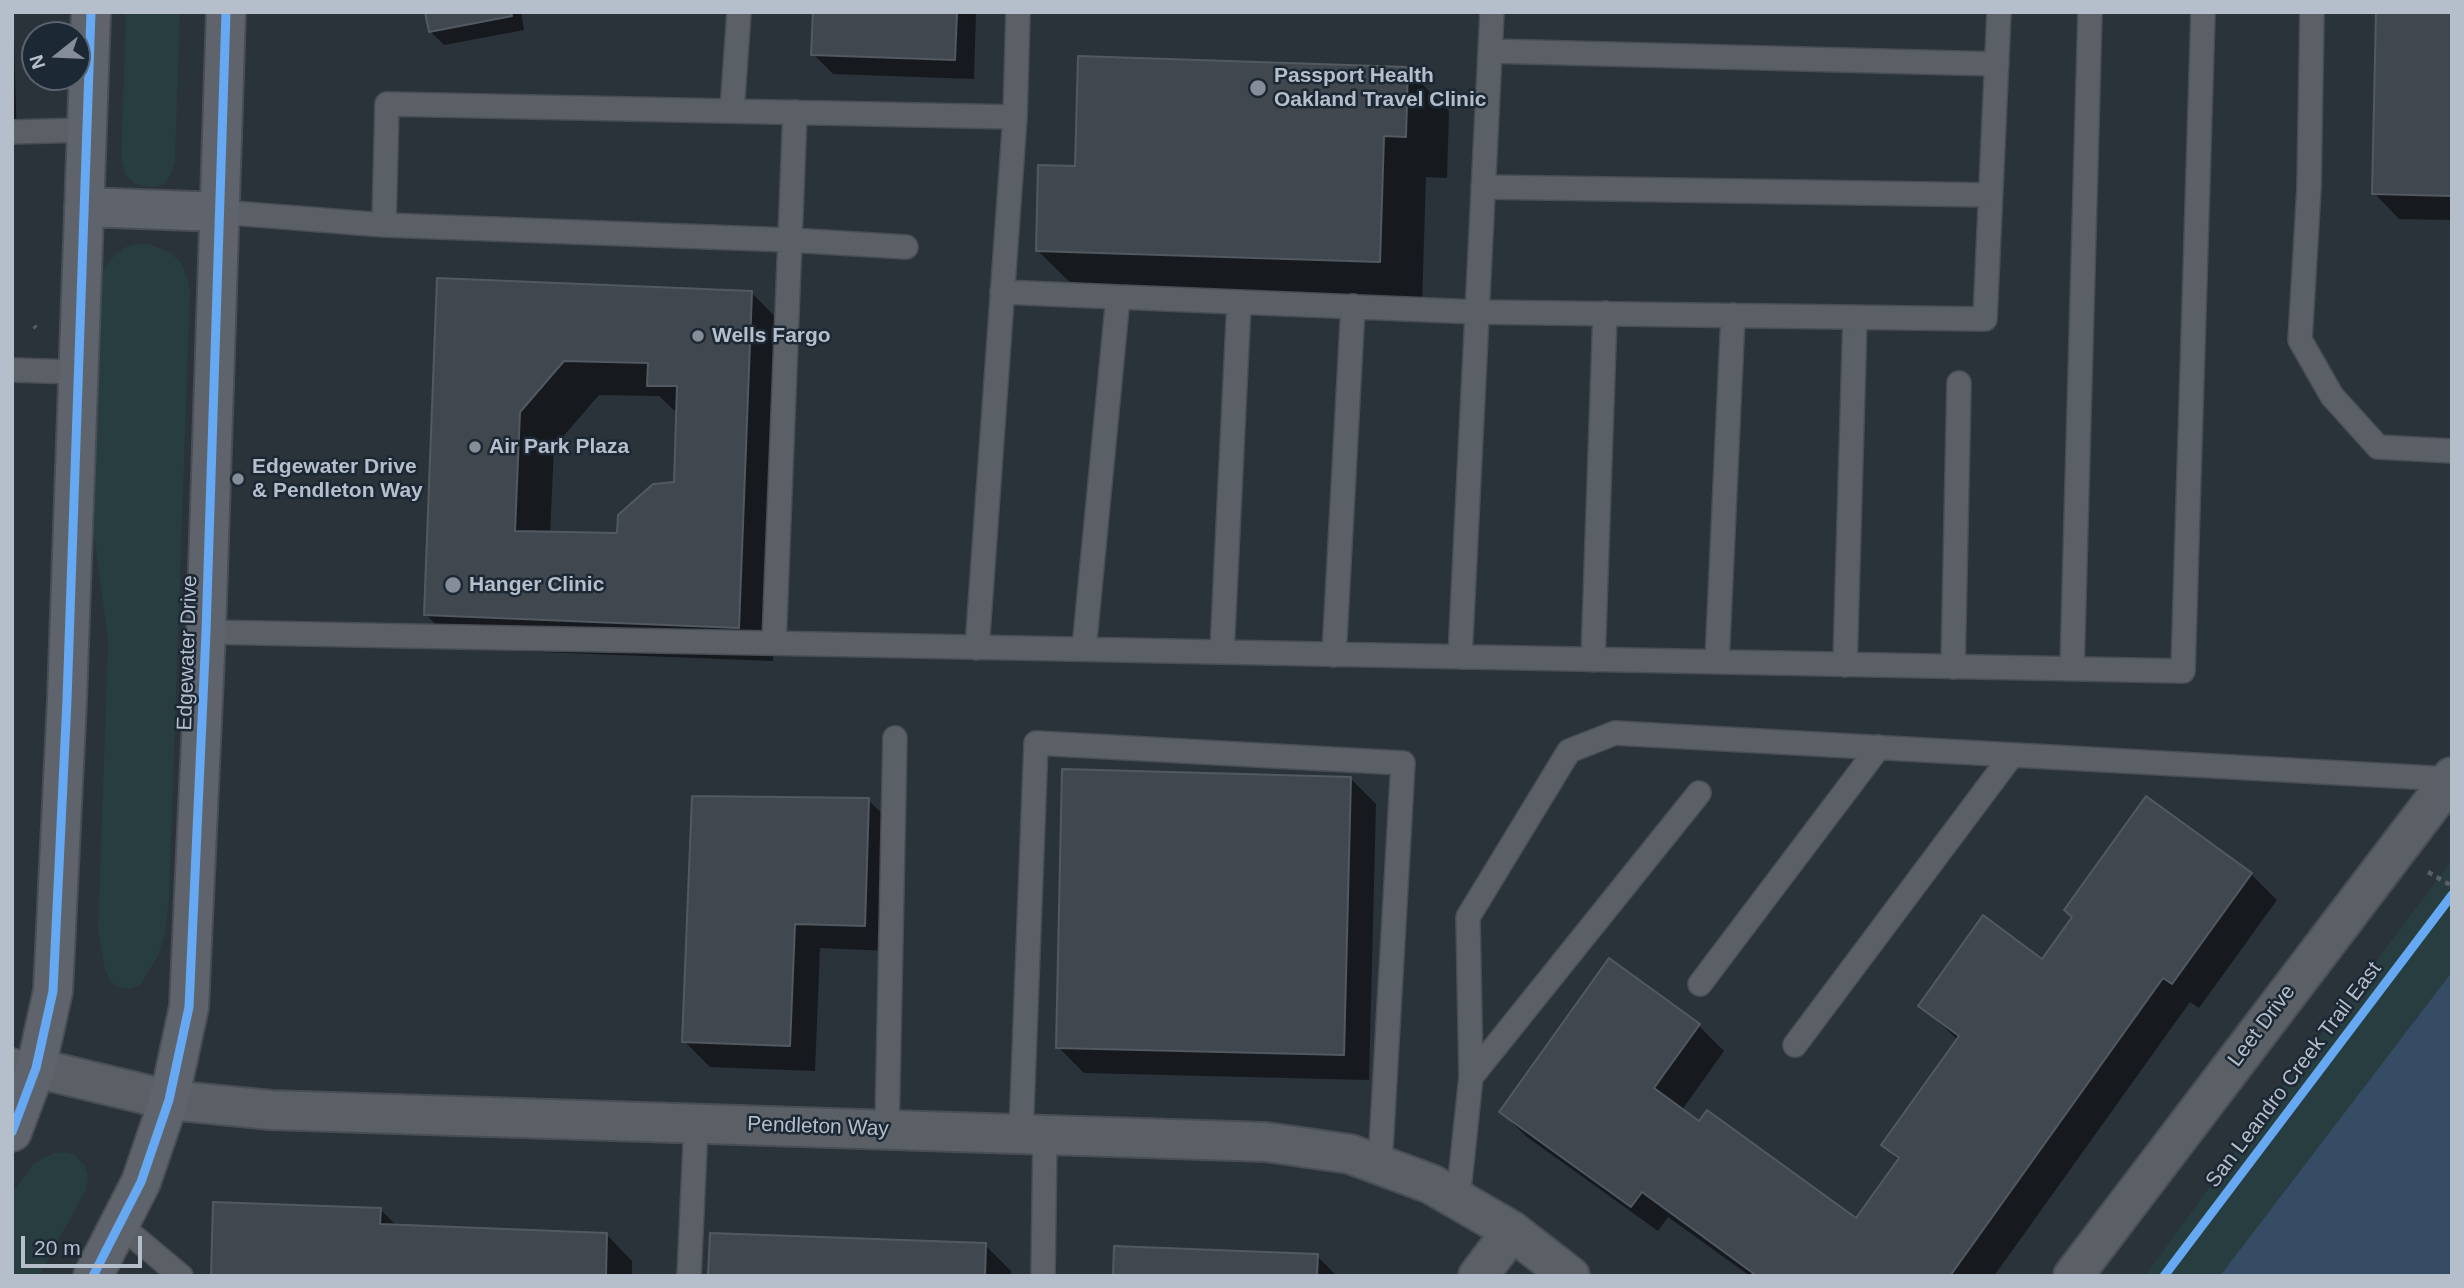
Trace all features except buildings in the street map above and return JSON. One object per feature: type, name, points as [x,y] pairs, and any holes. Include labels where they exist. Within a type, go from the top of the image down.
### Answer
[{"type":"main road","points":[[12,1132],[24,1064],[54,991],[91,12]]},
{"type":"main road","name":"Edgewater Drive","points":[[93,1276],[141,1182],[169,1100],[189,1007],[206,632],[226,12]]},
{"type":"main road","points":[[84,207],[220,212]]},
{"type":"street","name":"Leet Drive","points":[[2073,1276],[2451,778]]},
{"type":"street","name":"Pendleton Way","points":[[24,1064],[169,1100],[271,1110],[1266,1142],[1350,1154],[1431,1184],[1512,1231],[1570,1276]]},
{"type":"street","points":[[1478,1276],[1512,1231]]},
{"type":"lane","points":[[732,111],[739,12]]},
{"type":"lane","points":[[977,648],[1015,117],[1018,12]]},
{"type":"lane","points":[[1460,657],[1492,12]]},
{"type":"lane","points":[[1002,292],[1477,312],[1985,319],[1999,12]]},
{"type":"lane","points":[[2072,669],[2090,12]]},
{"type":"lane","points":[[206,632],[2183,671],[2203,12]]},
{"type":"lane","points":[[2312,12],[2309,188],[2300,340],[2332,396],[2378,447],[2452,451]]},
{"type":"lane","points":[[1490,51],[1997,64]]},
{"type":"lane","points":[[384,225],[387,104],[1015,117]]},
{"type":"lane","points":[[774,643],[795,113]]},
{"type":"lane","points":[[12,132],[86,130]]},
{"type":"lane","points":[[1483,187],[1990,195]]},
{"type":"lane","points":[[220,212],[384,225],[790,240],[906,247]]},
{"type":"lane","points":[[1084,649],[1118,297]]},
{"type":"lane","points":[[1222,652],[1239,302]]},
{"type":"lane","points":[[1334,655],[1353,306]]},
{"type":"lane","points":[[1593,660],[1605,313]]},
{"type":"lane","points":[[1717,662],[1733,315]]},
{"type":"lane","points":[[1845,665],[1855,317]]},
{"type":"lane","points":[[12,370],[78,372]]},
{"type":"lane","points":[[1953,667],[1959,383]]},
{"type":"lane","points":[[1458,1199],[1471,1077],[1468,917],[1569,751],[1615,733],[2451,778]]},
{"type":"lane","points":[[887,1129],[895,738]]},
{"type":"lane","points":[[1043,1276],[1033,1134],[1036,743],[1404,763],[1380,1165]]},
{"type":"lane","points":[[1700,984],[1879,747]]},
{"type":"lane","points":[[1795,1045],[2012,755]]},
{"type":"lane","points":[[1471,1077],[1699,793]]},
{"type":"lane","points":[[690,1276],[695,1124]]},
{"type":"lane","points":[[120,1225],[181,1276]]},
{"type":"green space","points":[[126,12],[180,12],[175,163],[165,183],[156,187],[135,184],[125,174],[121,158]]},
{"type":"green space","points":[[148,244],[170,252],[181,263],[190,291],[169,901],[159,954],[141,984],[131,989],[120,988],[111,982],[105,970],[98,931],[108,641],[94,534],[92,496],[99,284],[103,269],[113,257],[123,248]]},
{"type":"green space","points":[[2452,860],[2452,1276],[2145,1276],[2284,1084]]},
{"type":"green space","points":[[54,1153],[74,1154],[85,1166],[88,1177],[86,1190],[39,1276],[12,1276],[12,1193],[33,1164]]},
{"type":"water","points":[[2452,972],[2452,1276],[2220,1276]]},
{"type":"cycle path","points":[[12,1132],[36,1068],[53,991],[67,700],[91,12]]},
{"type":"cycle path","points":[[93,1276],[141,1182],[169,1100],[189,1007],[206,632],[226,12]]},
{"type":"cycle path","name":"San Leandro Creek Trail East","points":[[2164,1276],[2452,895]]},
{"type":"place","name":"Passport Health Oakland Travel Clinic","points":[[1258,88]]},
{"type":"place","name":"Wells Fargo","points":[[698,336]]},
{"type":"place","name":"Air Park Plaza","points":[[475,447]]},
{"type":"place","name":"Edgewater Drive & Pendleton Way","points":[[238,479]]},
{"type":"place","name":"Hanger Clinic","points":[[453,585]]}]
